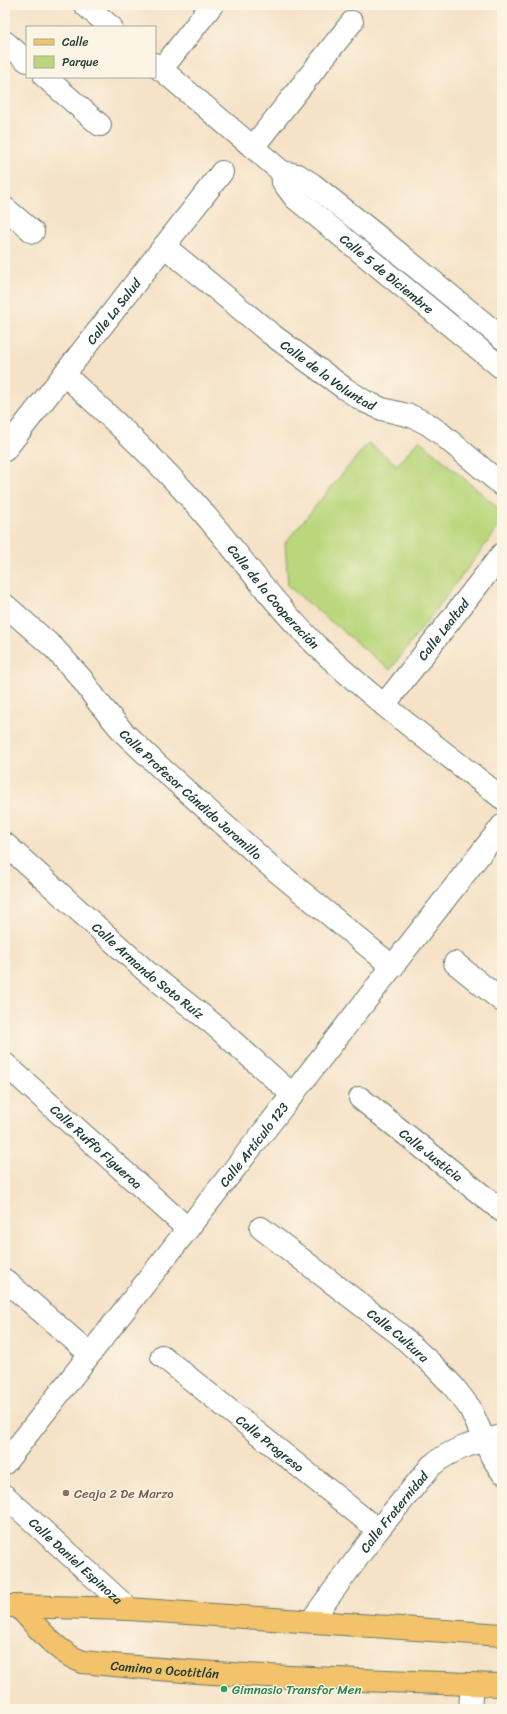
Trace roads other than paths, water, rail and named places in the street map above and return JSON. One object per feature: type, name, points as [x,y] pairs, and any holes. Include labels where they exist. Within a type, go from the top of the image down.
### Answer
[{"type":"main road","name":"Camino a Ocotitlán","points":[[9,1602],[311,1621],[502,1635]]},
{"type":"main road","name":"Camino a Ocotitlán","points":[[9,1602],[63,1651],[74,1659],[83,1662],[156,1670],[335,1680],[502,1685]]},
{"type":"street","points":[[85,5],[110,26]]},
{"type":"street","points":[[158,67],[212,5]]},
{"type":"street","points":[[253,147],[352,22]]},
{"type":"street","points":[[5,42],[26,60]]},
{"type":"street","name":"Calle 5 de Diciembre","points":[[158,67],[282,172],[298,175],[312,184],[502,338]]},
{"type":"street","points":[[46,78],[100,124]]},
{"type":"street","name":"Calle La Salud","points":[[5,450],[222,172]]},
{"type":"street","name":"Calle 5 de Diciembre","points":[[282,172],[283,182],[295,198],[502,368]]},
{"type":"street","points":[[5,208],[33,232]]},
{"type":"street","name":"Calle de la Voluntad","points":[[164,246],[271,334],[344,388],[364,401],[382,409],[411,416],[426,423],[439,432],[502,485]]},
{"type":"street","name":"Calle de la Cooperación","points":[[64,374],[120,426],[192,500],[227,540],[270,595],[315,643],[384,705],[502,798]]},
{"type":"street","name":"Calle Lealtad","points":[[384,705],[502,554]]},
{"type":"street","name":"Calle Profesor Cándido Jaramillo","points":[[5,605],[54,648],[81,678],[98,702],[124,732],[162,768],[269,864],[393,967]]},
{"type":"street","name":"Calle Artículo 123","points":[[5,1463],[502,826]]},
{"type":"street","name":"Calle Armando Soto Ruíz","points":[[5,844],[147,972],[213,1024],[293,1095]]},
{"type":"street","points":[[455,963],[502,1001]]},
{"type":"street","name":"Calle Ruffo Figueroa","points":[[5,1064],[188,1229]]},
{"type":"street","name":"Calle Justicia","points":[[360,1098],[502,1212]]},
{"type":"street","name":"Calle Cultura","points":[[261,1228],[398,1334],[434,1366],[453,1386],[493,1438],[492,1457],[502,1472]]},
{"type":"street","points":[[5,1280],[90,1354]]},
{"type":"street","name":"Calle Progreso","points":[[162,1356],[378,1530]]},
{"type":"street","name":"Calle Fraternidad","points":[[311,1621],[378,1530],[431,1466],[440,1458],[493,1438]]},
{"type":"street","name":"Calle Daniel Espinoza","points":[[5,1496],[128,1609]]},
{"type":"street","points":[[470,1709],[472,1684]]},
{"type":"place","name":"Ceaja 2 De Marzo","points":[[66,1493]]},
{"type":"place","name":"Gimnasio Transfor Men","points":[[224,1689]]}]
